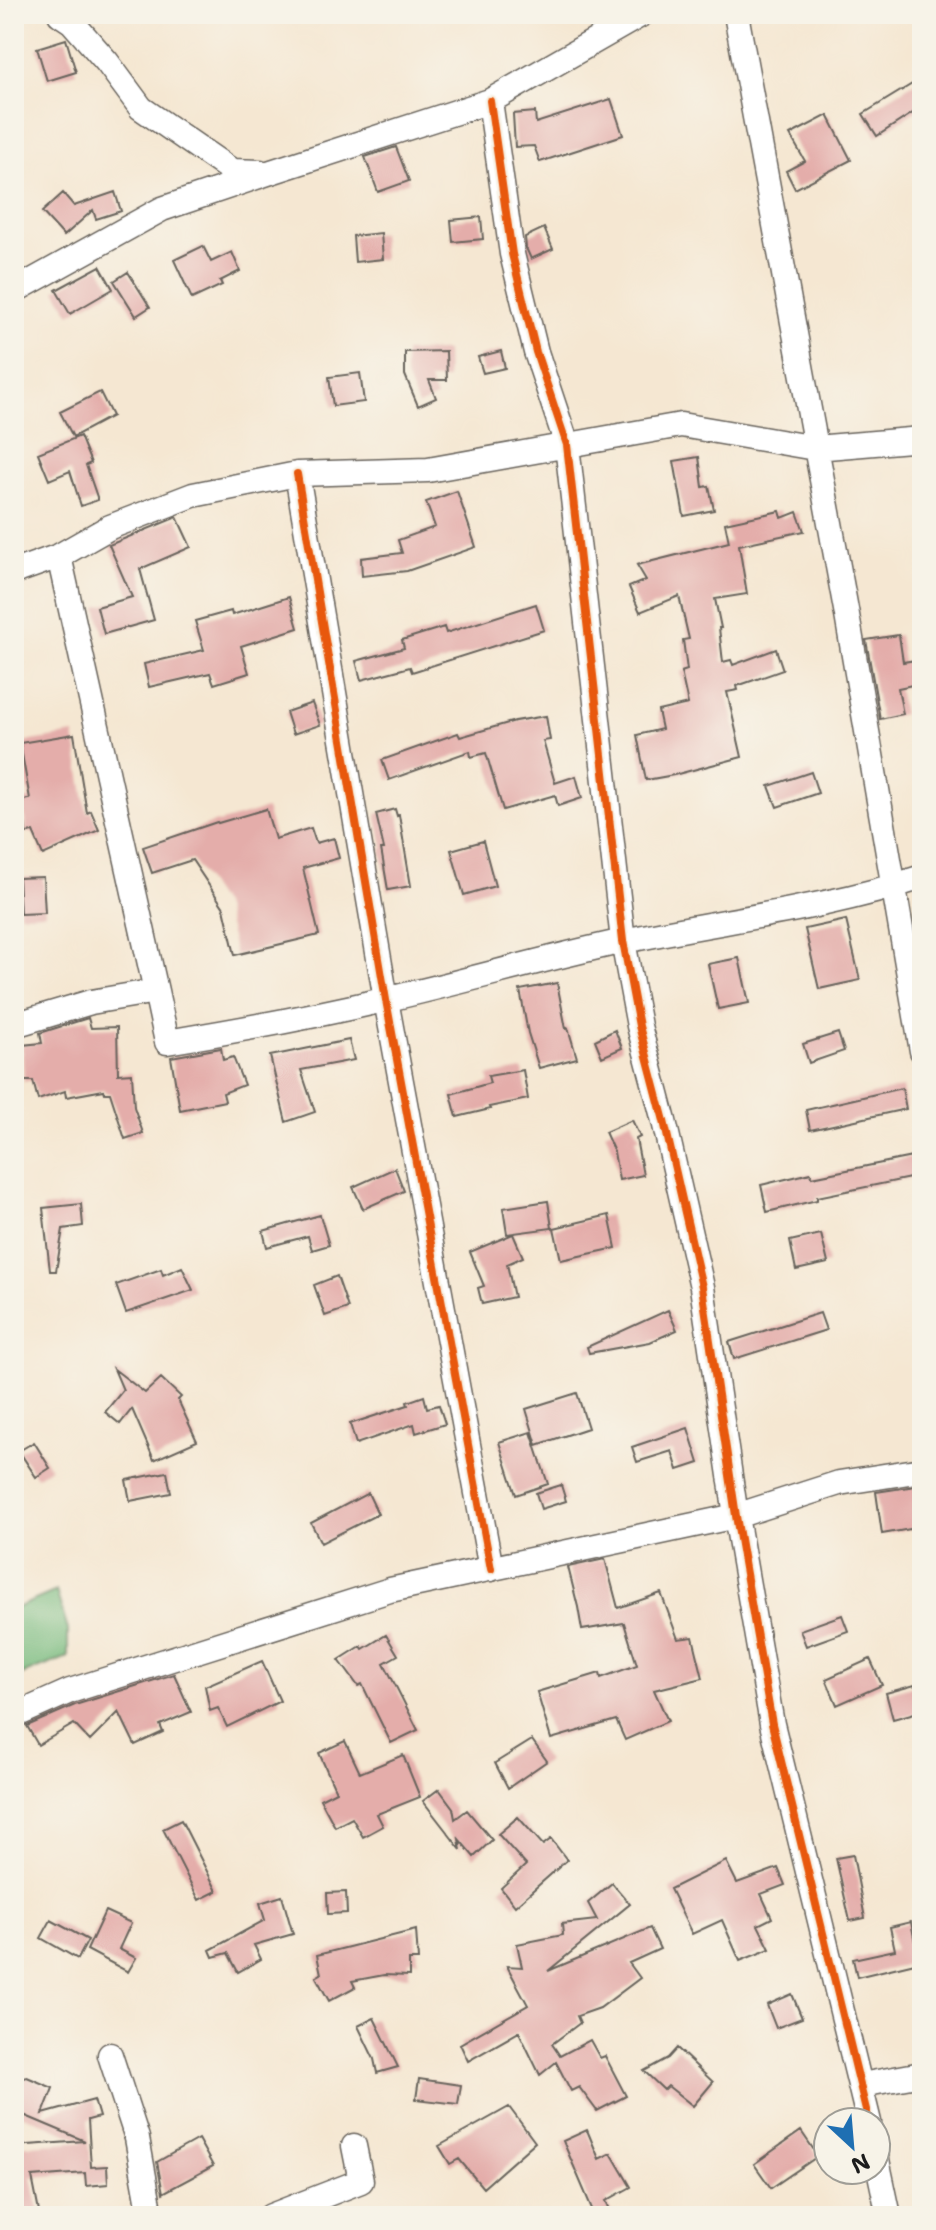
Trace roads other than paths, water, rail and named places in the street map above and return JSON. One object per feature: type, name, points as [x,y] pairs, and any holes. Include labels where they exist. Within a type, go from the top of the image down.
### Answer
[{"type":"street","points":[[60,14],[72,22],[107,62],[141,108],[232,171],[271,172]]},
{"type":"street","points":[[14,291],[162,209],[490,101],[642,14]]},
{"type":"street","points":[[736,14],[847,615],[922,1051]]},
{"type":"street","points":[[490,101],[512,254],[536,352],[567,445],[623,941],[639,1026],[702,1287],[736,1516],[772,1724],[866,2106]]},
{"type":"street","points":[[14,572],[59,556],[110,527],[193,495],[297,474],[428,470],[681,425],[815,448],[922,439]]},
{"type":"street","points":[[297,474],[386,1000],[491,1569]]},
{"type":"street","points":[[59,556],[167,1042],[386,1000],[623,941],[893,887],[922,877]]},
{"type":"street","points":[[14,1025],[91,1002],[156,991]]},
{"type":"street","points":[[14,1716],[70,1691],[390,1590],[736,1516],[839,1483],[922,1470]]},
{"type":"street","points":[[110,2055],[137,2138],[151,2216]]},
{"type":"street","points":[[861,2085],[922,2074]]},
{"type":"street","points":[[271,2216],[361,2181],[354,2146]]},
{"type":"street","points":[[883,2186],[889,2216]]}]
